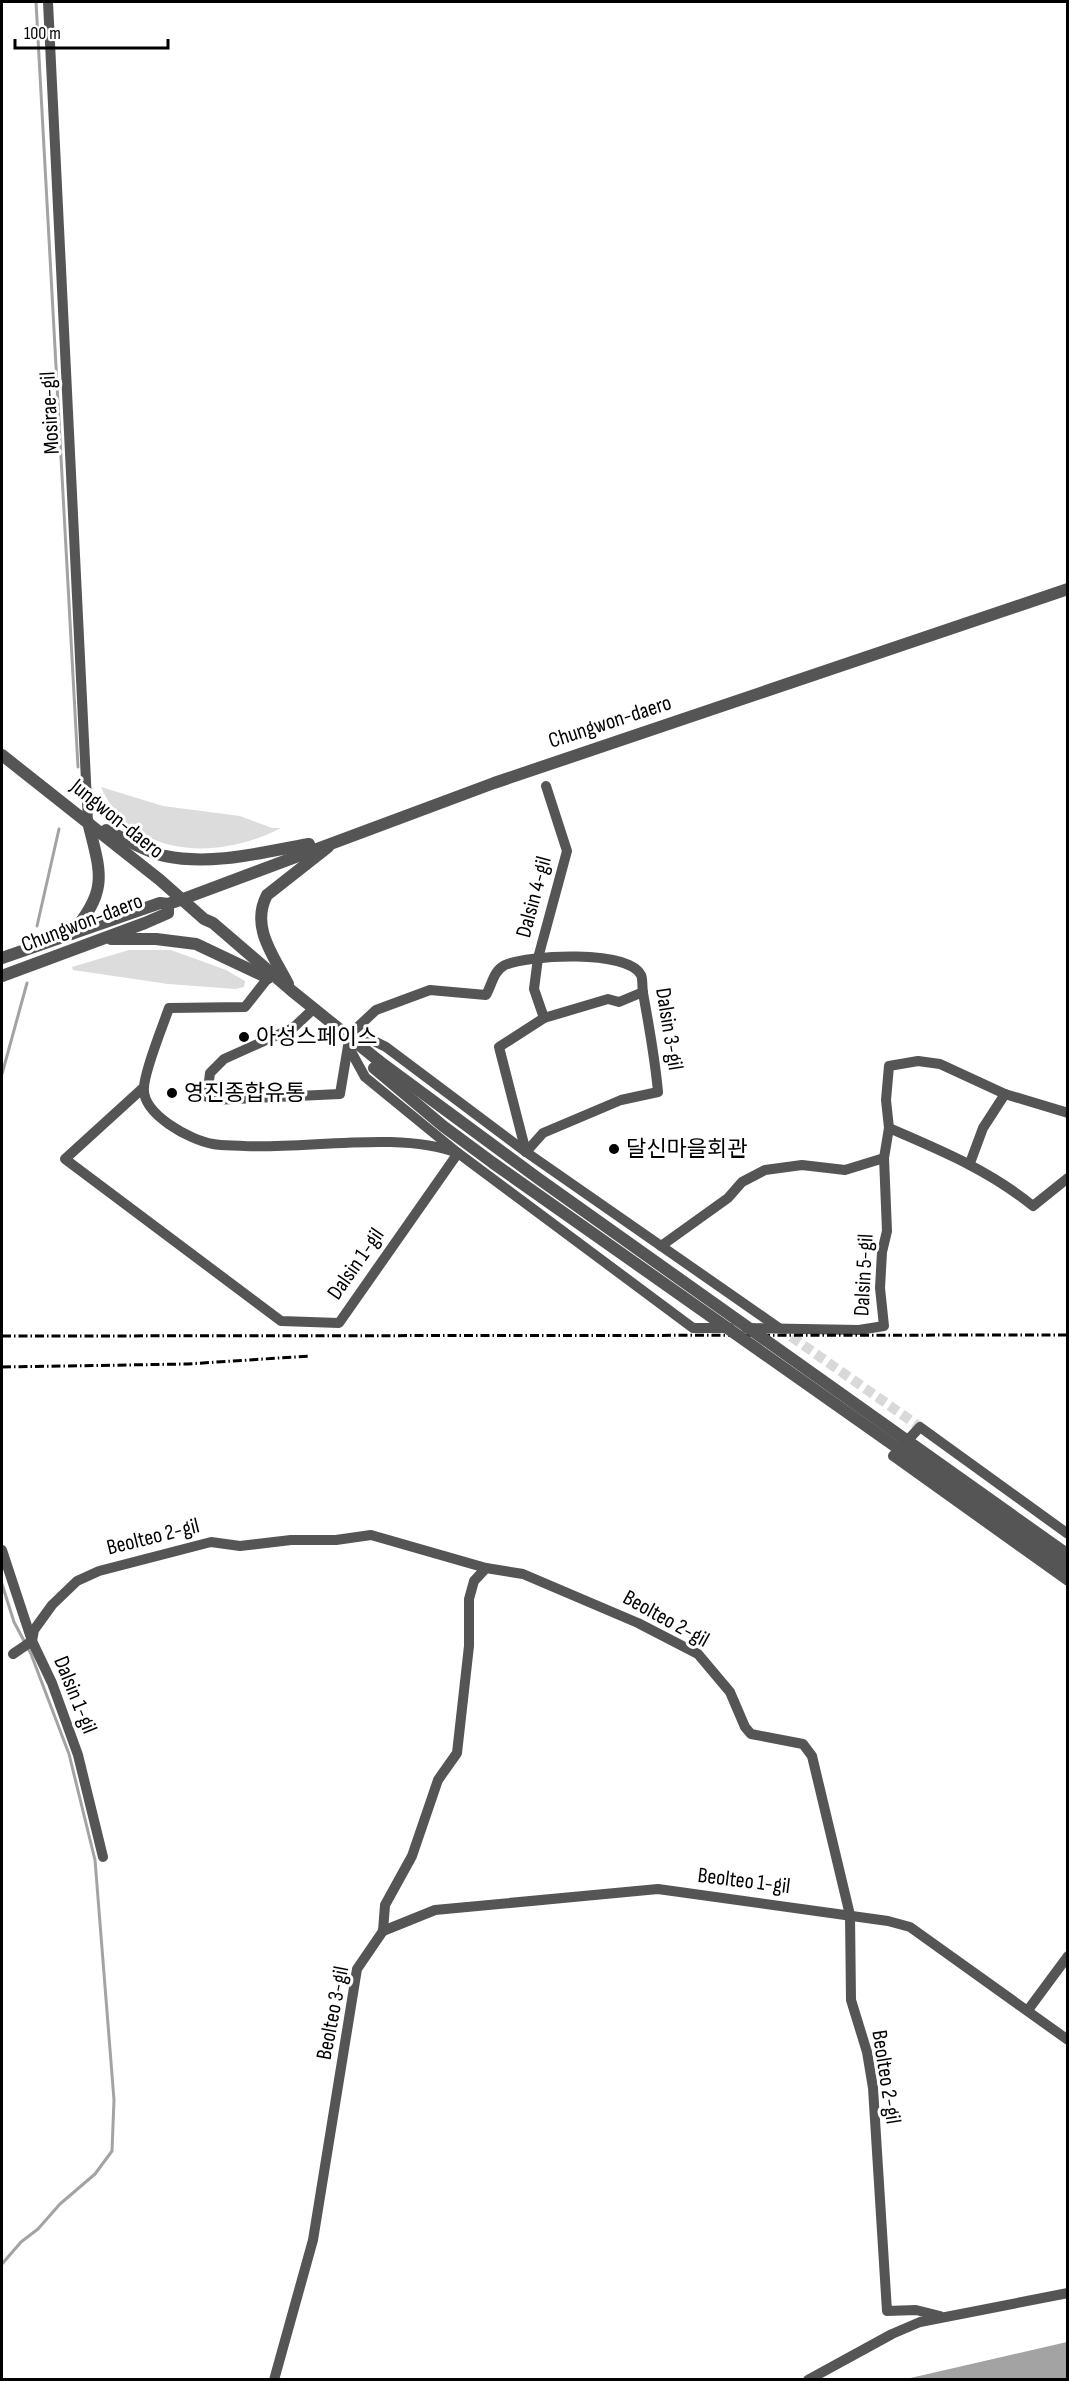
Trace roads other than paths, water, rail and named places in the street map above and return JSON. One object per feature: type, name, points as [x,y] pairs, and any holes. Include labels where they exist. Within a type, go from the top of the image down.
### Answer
[{"type":"street","name":"Mosirae-gil","points":[[48,2],[88,822]]},
{"type":"street","name":"Chungwon-daero","points":[[2,958],[160,903],[168,904],[183,899],[340,838],[494,783],[1068,589]]},
{"type":"street","name":"Jungwon-daero","points":[[2,755],[183,899],[204,919],[213,922],[348,1042]]},
{"type":"street","name":"Dalsin 4-gil","points":[[544,1018],[534,989],[538,958],[567,850],[546,786]]},
{"type":"street","points":[[88,822],[163,856],[197,859],[255,854],[340,838]]},
{"type":"street","points":[[70,934],[96,900],[100,884],[99,867],[88,822]]},
{"type":"street","points":[[291,991],[263,936],[260,923],[262,906],[267,895],[340,838]]},
{"type":"street","name":"Chungwon-daero","points":[[2,976],[165,914],[168,904]]},
{"type":"street","name":"Jungwon-daero","points":[[204,919],[206,927],[309,1013],[377,1065]]},
{"type":"street","points":[[104,939],[156,939],[196,944],[268,978]]},
{"type":"street","name":"Dalsin 3-gil","points":[[348,1042],[376,1010],[430,990],[486,995],[495,973],[505,965],[538,958],[588,955],[634,968],[641,975],[650,1022],[658,1092],[621,1100],[543,1133],[526,1152]]},
{"type":"street","name":"Dalsin 1-gil","points":[[268,978],[244,1007],[169,1008],[143,1088],[65,1159],[281,1321],[339,1323],[458,1153]]},
{"type":"street","points":[[526,1152],[499,1047],[544,1018],[608,999],[619,1002],[643,992]]},
{"type":"street","points":[[309,1013],[293,1028],[224,1059],[210,1073],[207,1097],[214,1100],[340,1094],[348,1042]]},
{"type":"street","points":[[348,1042],[372,1040],[386,1047],[526,1152],[779,1328]]},
{"type":"street","points":[[348,1042],[365,1077],[458,1153],[693,1328],[779,1328]]},
{"type":"street","name":"Dalsin 5-gil","points":[[779,1328],[860,1330],[884,1326],[880,1288],[882,1252],[887,1231],[884,1158],[889,1128],[885,1100],[889,1066],[918,1061],[940,1064],[1005,1094],[1068,1113]]},
{"type":"street","points":[[377,1065],[1068,1555]]},
{"type":"street","points":[[377,1065],[443,1126],[493,1163],[1068,1568]]},
{"type":"street","points":[[143,1088],[151,1108],[167,1122],[182,1133],[213,1144],[264,1147],[360,1142],[440,1146],[458,1153]]},
{"type":"street","points":[[970,1163],[983,1128],[1005,1094]]},
{"type":"street","points":[[889,1128],[970,1163],[1011,1188],[1033,1206],[1068,1178]]},
{"type":"street","points":[[661,1246],[728,1198],[742,1182],[765,1170],[802,1165],[845,1170],[884,1158]]},
{"type":"street","points":[[1068,1534],[920,1426],[893,1456],[1068,1581]]},
{"type":"street","name":"Beolteo 2-gil","points":[[32,1641],[34,1630],[52,1605],[77,1581],[99,1571],[211,1542],[240,1546],[291,1540],[336,1540],[371,1535],[486,1568],[523,1574],[550,1584],[698,1654],[730,1692],[745,1728],[751,1734],[803,1744],[812,1756],[850,1915],[851,2000],[867,2052],[873,2088],[887,2311],[916,2310],[940,2316]]},
{"type":"street","name":"Dalsin 1-gil","points":[[2,1550],[32,1641],[52,1683],[78,1755],[103,1857]]},
{"type":"street","name":"Beolteo 3-gil","points":[[273,2379],[313,2240],[357,1969],[383,1930],[385,1905],[412,1856],[438,1780],[458,1753],[469,1646],[470,1599],[474,1581],[486,1568]]},
{"type":"street","points":[[14,1654],[32,1641]]},
{"type":"street","name":"Beolteo 1-gil","points":[[383,1930],[435,1910],[658,1889],[850,1915],[910,1927],[1068,2040]]},
{"type":"street","points":[[1028,2010],[1068,1956]]},
{"type":"street","points":[[808,2379],[892,2334],[940,2316],[1068,2292]]},
{"type":"waterway","points":[[36,2],[78,767]]},
{"type":"waterway","points":[[37,926],[59,829]]},
{"type":"waterway","points":[[2,1074],[27,983]]},
{"type":"waterway","points":[[2,1584],[14,1622],[31,1654],[69,1754],[95,1860],[114,2100],[112,2151],[95,2174],[60,2204],[2,2264]]},
{"type":"tunnel","points":[[779,1328],[920,1427]]},
{"type":"railway","points":[[2,1336],[1068,1335]]},
{"type":"railway","points":[[2,1367],[187,1364],[310,1356]]},
{"type":"place","name":"아성스페이스","points":[[244,1037]]},
{"type":"place","name":"영진종합유통","points":[[172,1093]]},
{"type":"place","name":"달신마을회관","points":[[614,1149]]}]
